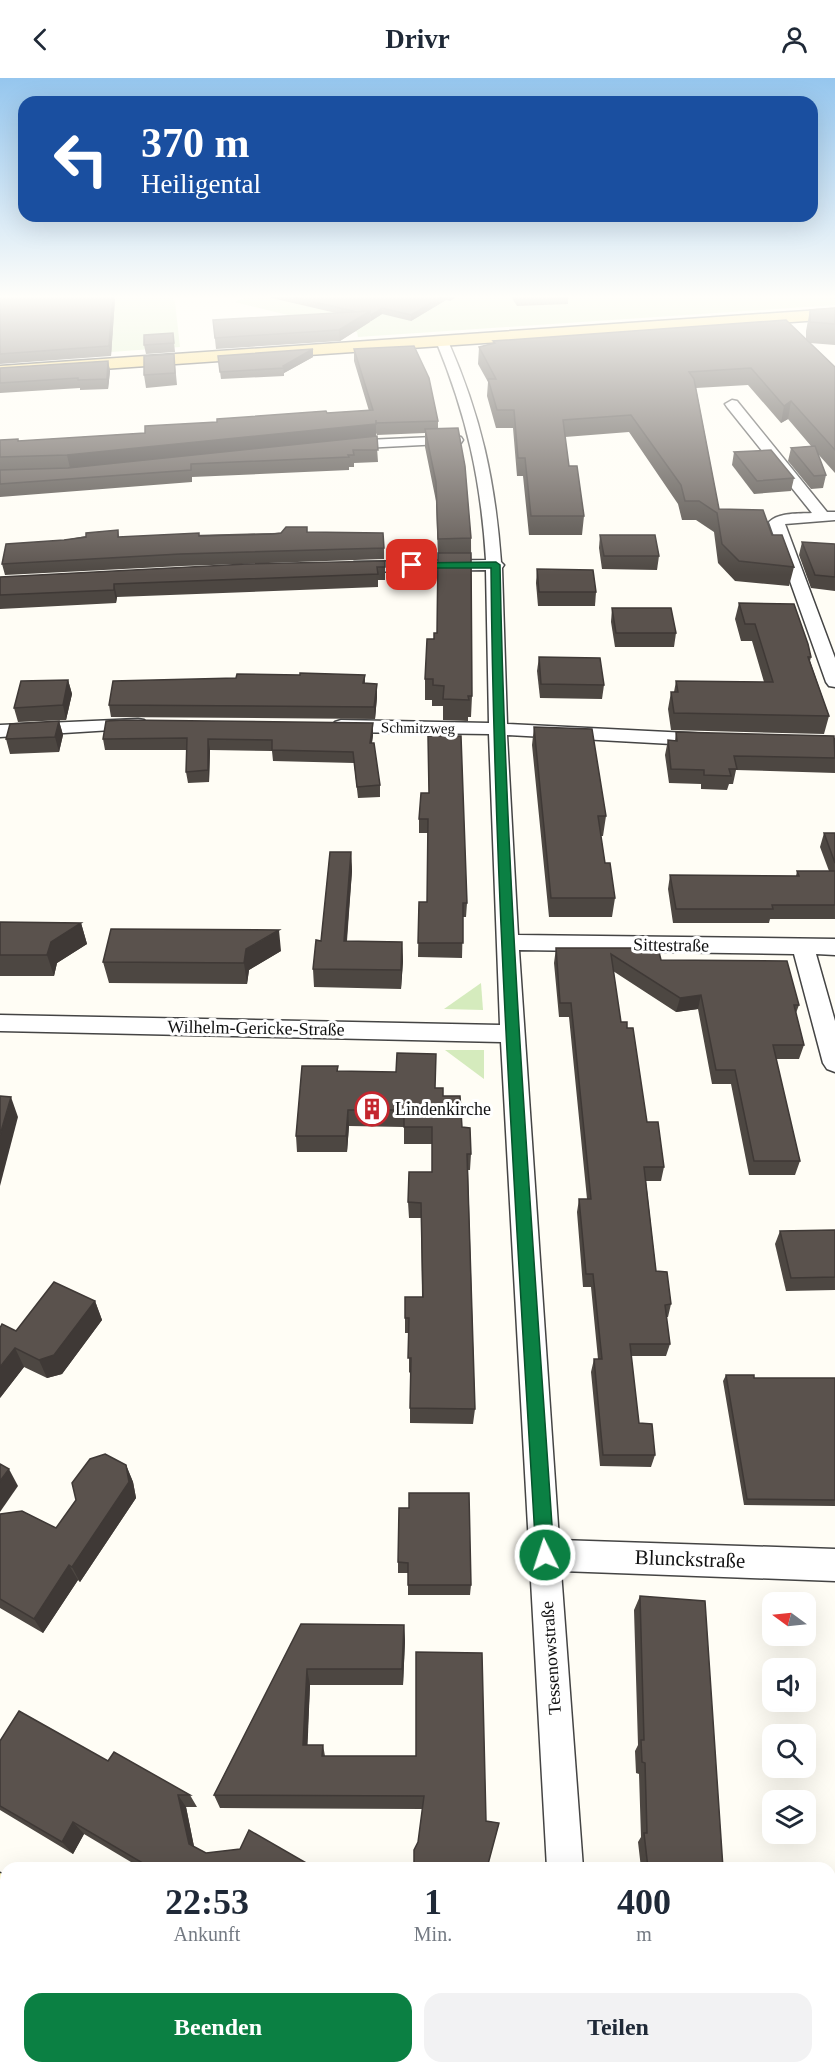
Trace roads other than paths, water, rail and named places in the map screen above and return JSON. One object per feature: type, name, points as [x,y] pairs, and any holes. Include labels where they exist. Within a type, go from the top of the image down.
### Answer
[{"type":"street","name":"Tessenowstraße","points":[[461,388],[477,440],[489,496],[496,565],[498,729],[507,942],[565,1862]]},
{"type":"street","points":[[732,405],[829,516]]},
{"type":"street","points":[[329,446],[477,440]]},
{"type":"street","points":[[829,516],[782,521],[835,682]]},
{"type":"street","points":[[343,567],[496,565]]},
{"type":"street","points":[[0,730],[151,724]]},
{"type":"street","name":"Schmitzweg","points":[[320,726],[498,729],[730,741]]},
{"type":"street","name":"Sittestraße","points":[[507,942],[835,947]]},
{"type":"street","points":[[803,947],[835,1063]]},
{"type":"street","name":"Wilhelm-Gericke-Straße","points":[[0,1023],[512,1034]]},
{"type":"street","name":"Blunckstraße","points":[[545,1555],[835,1565]]},
{"type":"place","name":"Lindenkirche","points":[[372,1109]]}]
